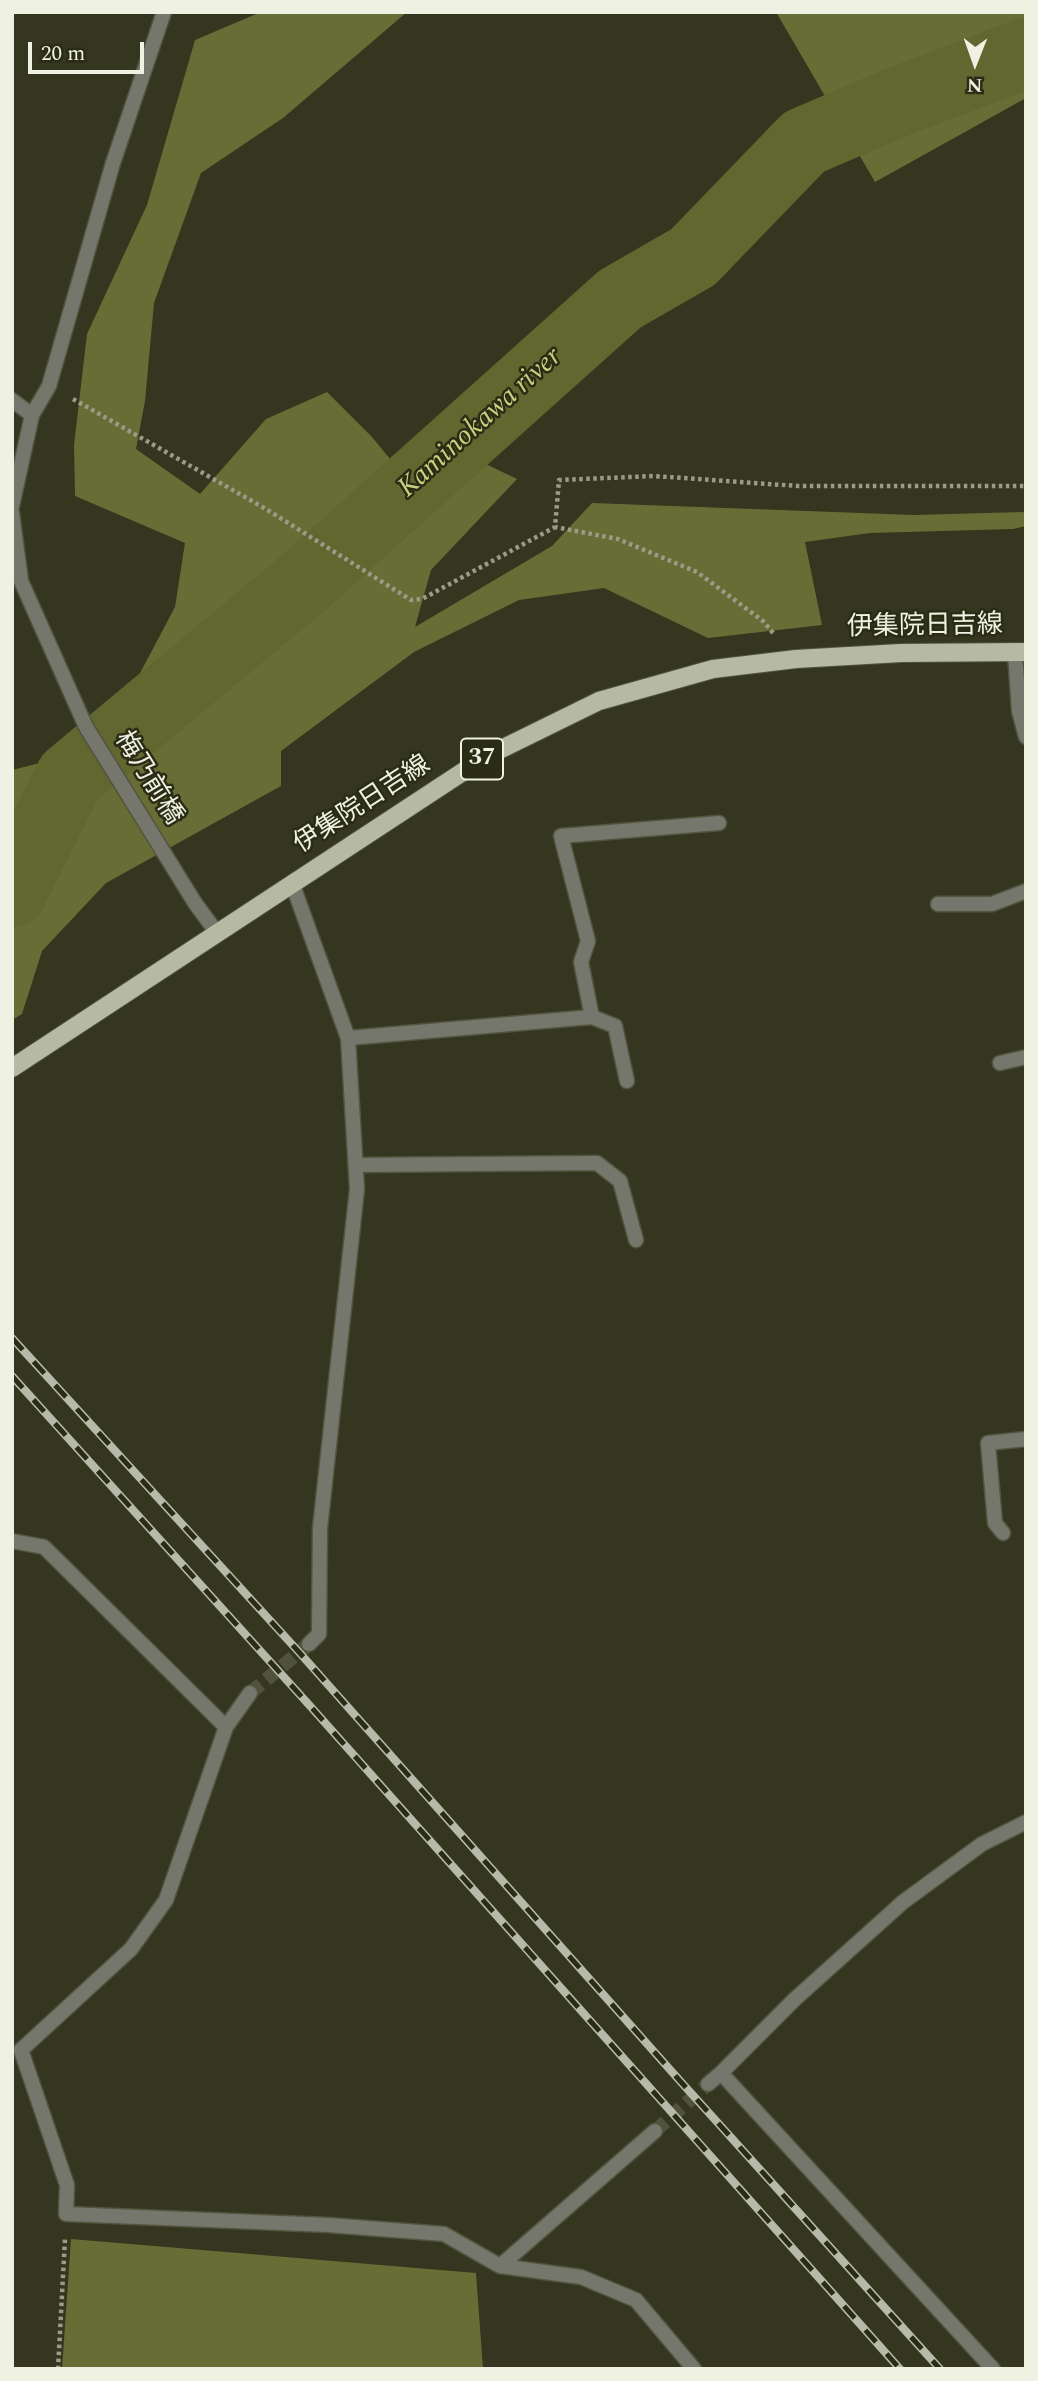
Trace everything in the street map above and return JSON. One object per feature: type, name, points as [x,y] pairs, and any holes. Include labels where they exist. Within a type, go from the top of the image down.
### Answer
[{"type":"main road","name":"伊集院日吉線","points":[[12,1068],[487,756],[599,701],[713,669],[796,659],[901,653],[1021,652]]},
{"type":"street","points":[[12,506],[32,415],[49,386],[113,163],[164,12]]},
{"type":"street","points":[[12,400],[32,415]]},
{"type":"street","name":"梅乃前橋","points":[[12,513],[22,581],[86,727],[195,904],[217,933]]},
{"type":"street","points":[[1021,652],[1019,711],[1026,737]]},
{"type":"street","points":[[592,1017],[581,962],[587,941],[561,836],[719,823]]},
{"type":"street","points":[[292,883],[348,1038],[357,1189],[320,1528],[319,1634],[309,1644]]},
{"type":"street","points":[[938,904],[992,904],[1026,891]]},
{"type":"street","points":[[348,1038],[592,1017],[615,1026],[626,1081]]},
{"type":"street","points":[[1000,1063],[1026,1058]]},
{"type":"street","points":[[356,1165],[597,1163],[620,1181],[636,1240]]},
{"type":"street","points":[[1003,1533],[995,1523],[988,1443],[1026,1439]]},
{"type":"street","points":[[12,1541],[44,1547],[226,1727]]},
{"type":"street","points":[[250,1693],[226,1727],[166,1900],[131,1949],[21,2050],[67,2185],[66,2214],[328,2225],[444,2234],[500,2266],[581,2277],[636,2300],[694,2369]]},
{"type":"street","points":[[708,2084],[795,1999],[902,1902],[982,1844],[1026,1822]]},
{"type":"street","points":[[721,2073],[993,2369]]},
{"type":"street","points":[[500,2266],[654,2131]]},
{"type":"path","points":[[49,386],[266,509],[411,600],[422,599],[555,527],[618,539],[697,572],[763,621],[796,659]]},
{"type":"path","points":[[555,527],[559,480],[654,476],[798,486],[1026,486]]},
{"type":"path","points":[[58,2369],[66,2214]]},
{"type":"green space","points":[[261,12],[407,12],[283,118],[201,173],[154,303],[145,401],[136,449],[200,494],[266,419],[327,392],[372,437],[423,499],[471,457],[517,479],[431,570],[415,627],[552,546],[592,503],[914,515],[1022,512],[1026,513],[1026,526],[1013,529],[870,533],[805,542],[822,625],[708,638],[604,588],[519,600],[414,652],[281,751],[281,786],[106,883],[42,951],[22,1014],[12,1020],[12,770],[56,759],[74,748],[129,694],[175,607],[185,543],[75,496],[74,445],[87,334],[147,205],[195,40]]},
{"type":"green space","points":[[776,12],[1026,12],[1026,98],[875,182]]},
{"type":"green space","points":[[71,2239],[476,2273],[483,2369],[62,2369]]},
{"type":"waterway","name":"Kaminokawa river","points":[[12,892],[70,777],[302,584],[620,299],[693,257],[804,142],[895,103],[1026,53]]},
{"type":"tunnel","points":[[250,1693],[309,1644]]},
{"type":"tunnel","points":[[655,2131],[708,2084]]},
{"type":"railway","points":[[12,1338],[298,1651],[940,2369]]},
{"type":"railway","points":[[12,1376],[311,1707],[900,2369]]}]
